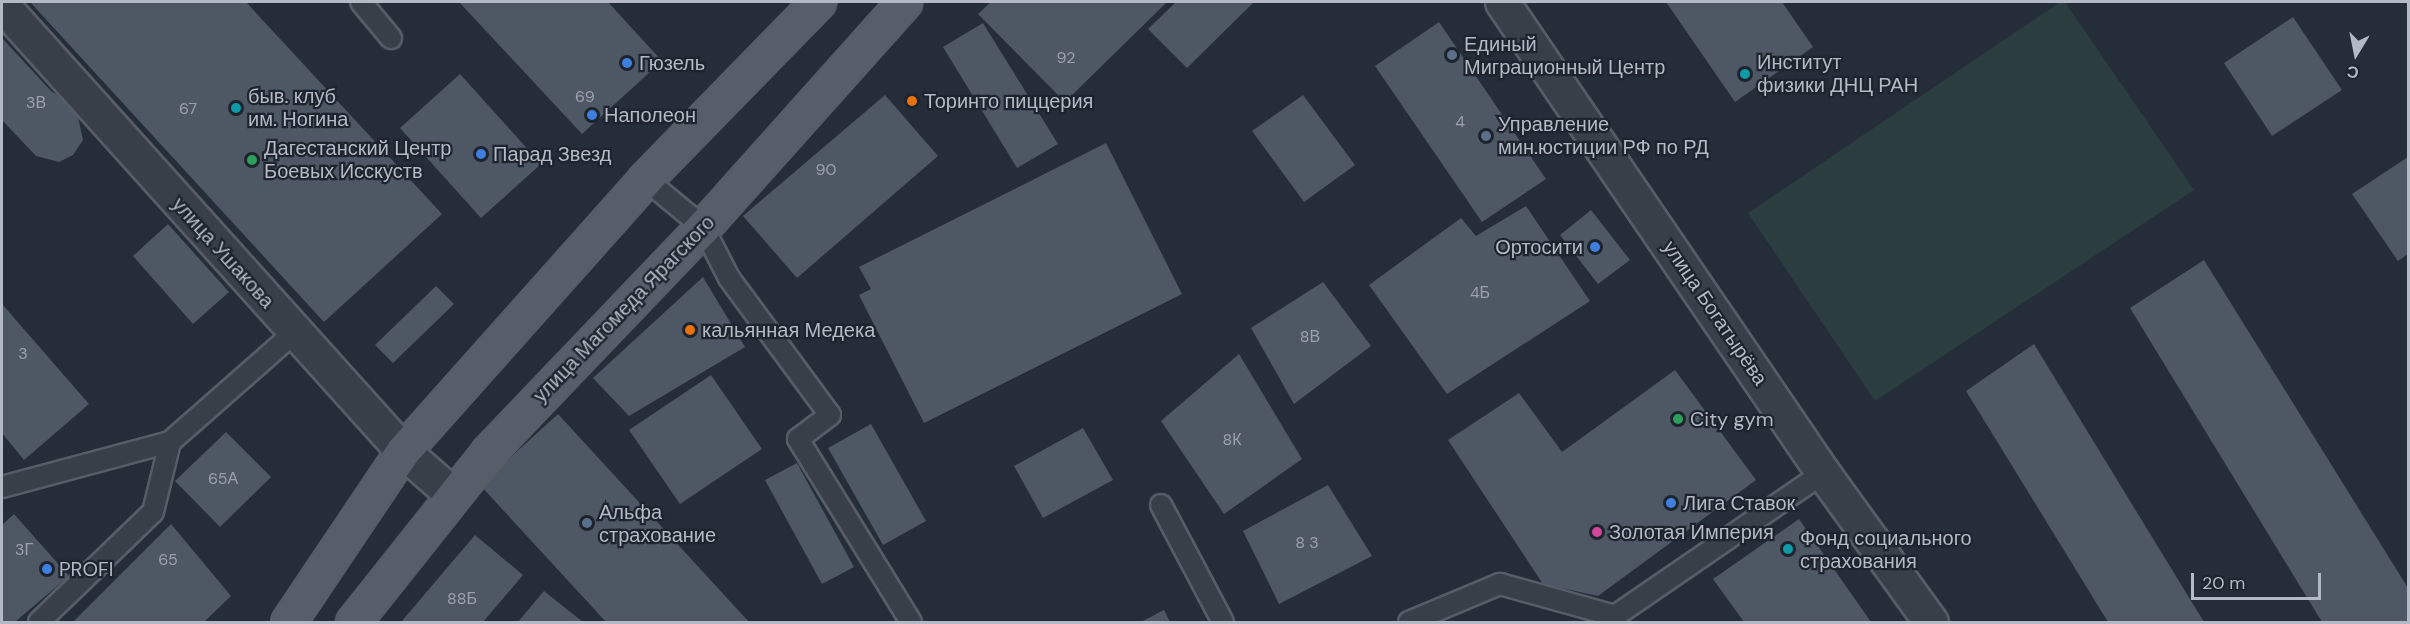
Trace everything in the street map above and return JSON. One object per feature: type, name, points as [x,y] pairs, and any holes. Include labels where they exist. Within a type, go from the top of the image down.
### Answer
[{"type":"main road","points":[[291,622],[403,451],[645,179],[818,2]]},
{"type":"main road","name":"улица Магомеда Ярагского","points":[[353,622],[452,494],[488,452],[703,227],[904,2]]},
{"type":"street","name":"улица Богатырёва","points":[[1502,2],[1823,473],[1930,622]]},
{"type":"street","name":"улица Ушакова","points":[[2,5],[294,333],[403,451],[452,494]]},
{"type":"lane","points":[[361,2],[391,39]]},
{"type":"lane","points":[[645,179],[703,227],[729,278],[830,415],[798,439],[911,622]]},
{"type":"lane","points":[[2,487],[170,442],[294,333]]},
{"type":"lane","points":[[39,622],[153,512],[170,442]]},
{"type":"lane","points":[[1409,622],[1500,584],[1615,616],[1823,473]]},
{"type":"lane","points":[[1161,505],[1223,622]]},
{"type":"shaded area","points":[[2060,2],[2065,2],[2194,190],[1875,401],[1748,213]]},
{"type":"building","name":"быв. клуб им. Ногина","points":[[30,2],[246,2],[442,214],[324,322]]},
{"type":"building","points":[[459,2],[608,2],[662,61],[582,134]]},
{"type":"building","points":[[991,2],[1167,2],[1065,102],[978,14]]},
{"type":"building","points":[[1176,2],[1254,2],[1187,68],[1148,29]]},
{"type":"building","name":"Институт физики ДНЦ РАН","points":[[1666,2],[1782,2],[1813,47],[1735,102]]},
{"type":"building","points":[[2293,17],[2342,90],[2272,136],[2224,63]]},
{"type":"building","points":[[1439,22],[1546,179],[1482,222],[1375,66]]},
{"type":"building","points":[[983,23],[1058,144],[1017,168],[943,47]]},
{"type":"building","points":[[2,38],[51,91],[76,107],[83,140],[73,155],[59,162],[36,156],[2,120]]},
{"type":"building","points":[[460,74],[541,164],[481,218],[400,128]]},
{"type":"building","points":[[885,95],[938,156],[797,278],[743,216]]},
{"type":"building","points":[[1303,95],[1355,165],[1304,202],[1252,131]]},
{"type":"building","points":[[1106,143],[1182,294],[924,423],[859,295],[871,289],[859,267]]},
{"type":"building","points":[[2408,157],[2408,254],[2398,261],[2352,194]]},
{"type":"building","points":[[1526,206],[1590,301],[1447,394],[1369,285],[1461,218],[1476,236]]},
{"type":"building","name":"Ортосити","points":[[1591,210],[1630,260],[1598,284],[1560,235]]},
{"type":"building","points":[[168,224],[229,292],[193,324],[133,256]]},
{"type":"building","points":[[2204,260],[2408,588],[2408,622],[2322,622],[2130,308]]},
{"type":"building","points":[[703,277],[745,347],[629,416],[593,378]]},
{"type":"building","points":[[1323,282],[1371,346],[1294,404],[1251,328]]},
{"type":"building","points":[[436,286],[454,304],[393,363],[375,345]]},
{"type":"building","points":[[2,304],[89,404],[24,460],[2,433]]},
{"type":"building","points":[[2034,344],[2204,622],[2108,622],[1966,391]]},
{"type":"building","points":[[1239,354],[1302,459],[1224,514],[1161,421]]},
{"type":"building","name":"Золотая Империя","points":[[1675,370],[1756,480],[1598,596],[1543,584],[1448,440],[1519,393],[1562,452]]},
{"type":"building","points":[[711,375],[762,449],[680,504],[629,430]]},
{"type":"building","points":[[558,414],[749,622],[606,622],[480,485]]},
{"type":"building","points":[[871,424],[926,521],[883,545],[828,448]]},
{"type":"building","points":[[1083,428],[1113,480],[1043,518],[1014,466]]},
{"type":"building","points":[[226,432],[271,477],[220,527],[175,481]]},
{"type":"building","points":[[797,463],[854,567],[822,584],[765,480]]},
{"type":"building","points":[[1328,485],[1372,556],[1279,604],[1243,531]]},
{"type":"building","points":[[14,514],[69,576],[15,622],[2,622],[2,525]]},
{"type":"building","name":"Фонд социального страхования","points":[[1799,519],[1871,622],[1744,622],[1713,579]]},
{"type":"building","points":[[171,524],[231,596],[204,622],[73,622]]},
{"type":"building","points":[[475,535],[523,575],[483,622],[401,622]]},
{"type":"building","points":[[544,591],[583,622],[518,622]]},
{"type":"building","points":[[1164,610],[1170,622],[1141,622]]},
{"type":"place","name":"Единый Миграционный Центр","points":[[1452,55]]},
{"type":"place","name":"Гюзель","points":[[627,63]]},
{"type":"place","name":"Институт физики ДНЦ РАН","points":[[1745,74]]},
{"type":"place","name":"Торинто пиццерия","points":[[912,101]]},
{"type":"place","name":"быв. клуб им. Ногина","points":[[236,108]]},
{"type":"place","name":"Наполеон","points":[[592,115]]},
{"type":"place","name":"Управление мин.юстиции РФ по РД","points":[[1486,136]]},
{"type":"place","name":"Парад Звезд","points":[[481,154]]},
{"type":"place","name":"Дагестанский Центр Боевых Исскуств","points":[[252,160]]},
{"type":"place","name":"Ортосити","points":[[1595,247]]},
{"type":"place","name":"кальянная Медека","points":[[690,330]]},
{"type":"place","name":"City gym","points":[[1678,419]]},
{"type":"place","name":"Лига Ставок","points":[[1671,503]]},
{"type":"place","name":"Альфа страхование","points":[[587,523]]},
{"type":"place","name":"Золотая Империя","points":[[1597,532]]},
{"type":"place","name":"Фонд социального страхования","points":[[1788,549]]},
{"type":"place","name":"PROFI","points":[[47,569]]}]
